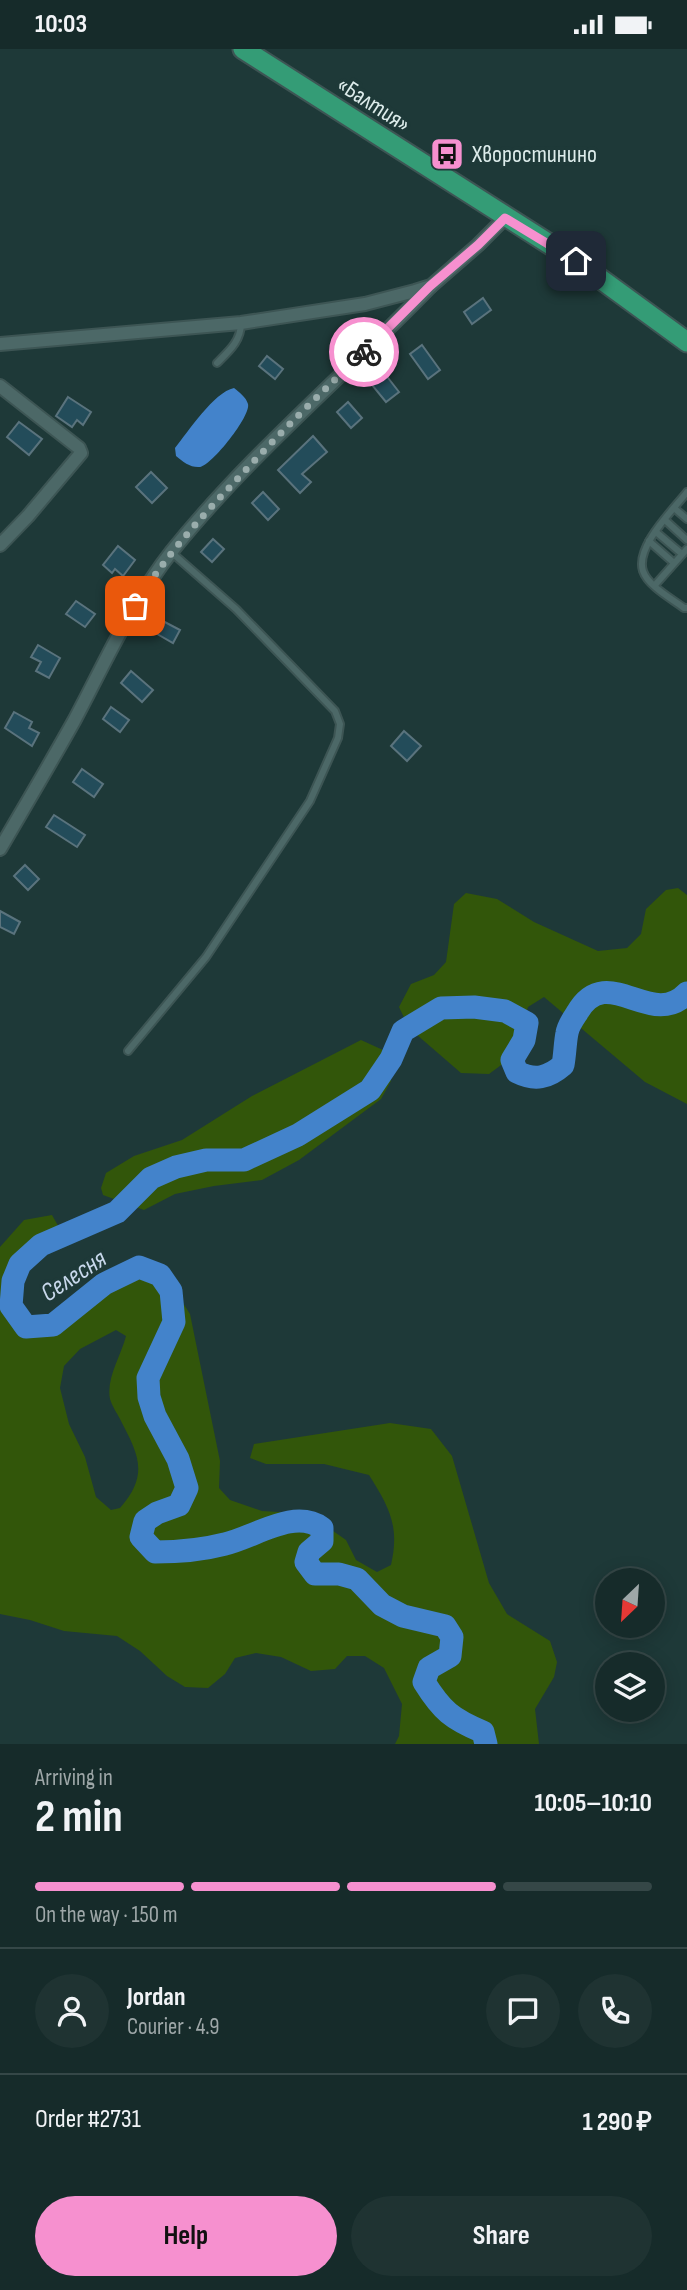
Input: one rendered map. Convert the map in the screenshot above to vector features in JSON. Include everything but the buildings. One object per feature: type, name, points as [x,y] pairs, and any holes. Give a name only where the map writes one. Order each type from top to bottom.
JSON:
[{"type":"highway","name":"«Балтия»","points":[[243,49],[576,261],[686,345]]},
{"type":"street","points":[[0,849],[73,722],[124,624],[172,552],[281,431],[430,286],[505,218]]},
{"type":"street","points":[[0,344],[241,324],[365,304],[430,286]]},
{"type":"street","points":[[0,386],[79,448],[81,453],[37,507],[0,545]]},
{"type":"lane","points":[[217,363],[238,339],[241,324]]},
{"type":"lane","points":[[687,492],[656,531],[642,554],[643,571],[655,585],[687,608]]},
{"type":"lane","points":[[674,508],[687,519]]},
{"type":"lane","points":[[665,520],[687,540]]},
{"type":"lane","points":[[655,585],[685,551],[656,531]]},
{"type":"lane","points":[[649,541],[674,563]]},
{"type":"lane","points":[[128,1051],[206,957],[310,801],[338,738],[340,724],[335,711],[236,609],[172,552]]},
{"type":"green space","points":[[678,888],[687,895],[687,1104],[645,1082],[544,997],[528,1007],[512,1057],[489,1074],[461,1073],[409,1028],[399,1007],[411,984],[434,975],[446,962],[454,904],[466,893],[497,899],[534,922],[598,951],[627,948],[641,934],[646,909],[666,890]]},
{"type":"green space","points":[[361,1040],[383,1050],[391,1081],[381,1099],[299,1160],[262,1180],[175,1194],[144,1210],[103,1195],[101,1188],[106,1173],[134,1156],[182,1140],[252,1096]]},
{"type":"green space","points":[[52,1215],[61,1231],[24,1261],[13,1280],[11,1304],[26,1327],[53,1325],[104,1284],[139,1267],[164,1279],[174,1290],[190,1314],[220,1461],[219,1488],[230,1500],[262,1511],[295,1513],[326,1526],[346,1540],[356,1560],[377,1572],[391,1565],[394,1539],[391,1517],[369,1475],[324,1464],[266,1464],[250,1458],[254,1444],[390,1423],[431,1429],[452,1456],[489,1583],[507,1614],[550,1641],[557,1662],[554,1677],[535,1709],[539,1744],[395,1744],[399,1736],[402,1704],[384,1668],[365,1656],[347,1656],[335,1669],[311,1671],[281,1657],[256,1653],[235,1658],[225,1674],[208,1688],[185,1687],[117,1636],[64,1631],[0,1614],[0,1247],[24,1220]],"holes":[[[116,1330],[126,1336],[109,1391],[113,1407],[136,1454],[138,1474],[129,1496],[120,1508],[111,1510],[96,1497],[85,1457],[69,1424],[60,1388],[64,1366],[80,1349]]]},
{"type":"water","points":[[234,388],[248,404],[243,419],[213,458],[200,467],[190,466],[176,456],[175,448],[210,405],[226,391]]},
{"type":"waterway","name":"Селесня","points":[[486,1744],[483,1732],[449,1713],[424,1682],[429,1668],[450,1656],[452,1637],[445,1626],[403,1616],[382,1605],[357,1579],[339,1574],[315,1574],[306,1562],[309,1552],[322,1541],[322,1528],[311,1523],[287,1522],[225,1544],[172,1552],[155,1552],[141,1537],[145,1521],[157,1513],[179,1505],[187,1488],[178,1459],[155,1416],[149,1397],[148,1378],[174,1322],[171,1291],[160,1275],[139,1267],[104,1284],[53,1325],[26,1327],[11,1306],[13,1281],[20,1264],[41,1245],[117,1212],[151,1178],[176,1167],[206,1160],[244,1160],[298,1135],[370,1090],[391,1059],[403,1031],[441,1008],[474,1007],[505,1011],[527,1023],[524,1040],[512,1060],[517,1072],[536,1077],[552,1073],[563,1065],[568,1028],[589,998],[602,993],[615,993],[659,1005],[673,1003],[687,993]]},
{"type":"way so far","points":[[135,606],[172,552],[202,516],[281,431],[364,352]]},
{"type":"place","name":"Хворостинино","points":[[447,154]]},
{"type":"route","points":[[364,352],[430,286],[505,218],[576,261]]}]
